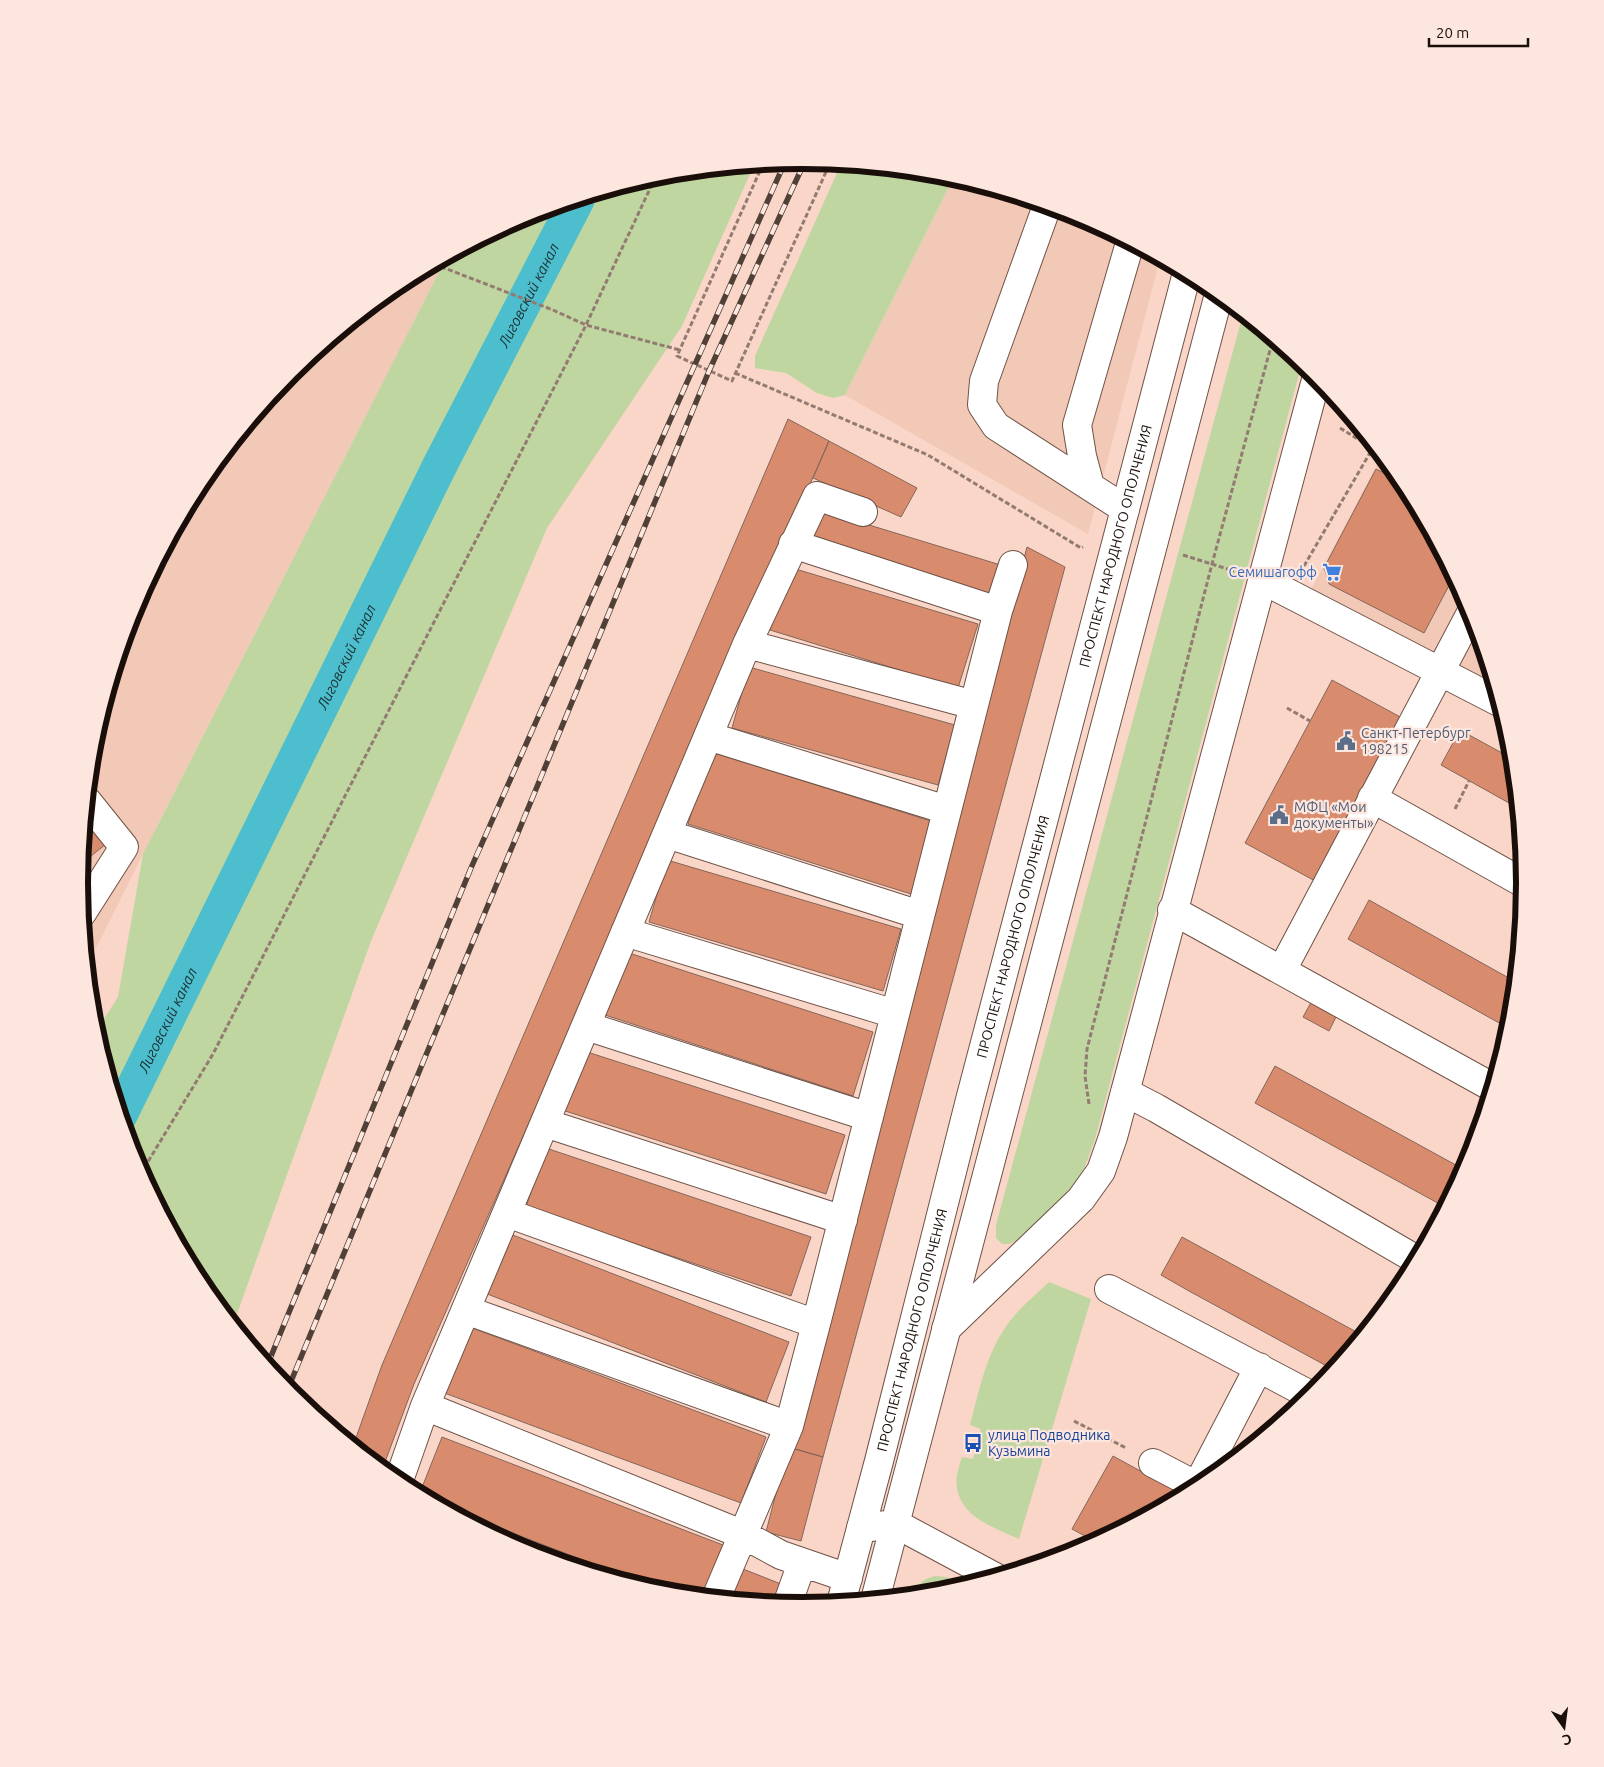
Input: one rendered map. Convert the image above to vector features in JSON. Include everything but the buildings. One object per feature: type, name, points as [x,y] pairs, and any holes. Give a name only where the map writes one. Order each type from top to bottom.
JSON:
[{"type":"main road","points":[[1045,212],[984,381],[982,405],[996,426],[1125,509]]},
{"type":"main road","points":[[1090,486],[1082,456],[1077,425],[1128,249]]},
{"type":"main road","name":"ПРОСПЕКТ НАРОДНОГО ОПОЛЧЕНИЯ","points":[[844,1596],[970,1100],[1185,281]]},
{"type":"main road","points":[[877,1594],[1217,302]]},
{"type":"main road","points":[[946,1330],[1081,1199],[1101,1171],[1113,1137],[1172,910],[1314,386]]},
{"type":"main road","points":[[401,1475],[425,1406],[747,644],[816,496],[864,512]]},
{"type":"main road","points":[[793,544],[998,611]]},
{"type":"main road","points":[[718,1593],[788,1426],[843,1220],[998,611],[1013,565]]},
{"type":"main road","points":[[1263,580],[1492,698]]},
{"type":"main road","points":[[1282,970],[1466,621]]},
{"type":"main road","points":[[747,644],[974,705]]},
{"type":"main road","points":[[708,736],[947,810]]},
{"type":"main road","points":[[1372,798],[1516,879]]},
{"type":"main road","points":[[88,903],[124,847],[92,807]]},
{"type":"main road","points":[[667,834],[920,915]]},
{"type":"main road","points":[[1172,910],[1487,1084]]},
{"type":"main road","points":[[625,932],[895,1014]]},
{"type":"main road","points":[[586,1026],[869,1117]]},
{"type":"main road","points":[[1125,1092],[1156,1108],[1411,1257]]},
{"type":"main road","points":[[545,1123],[843,1220]]},
{"type":"main road","points":[[507,1213],[816,1324]]},
{"type":"main road","points":[[1109,1289],[1304,1392]]},
{"type":"main road","points":[[466,1310],[788,1426]]},
{"type":"main road","points":[[1203,1475],[1259,1368]]},
{"type":"main road","points":[[425,1406],[744,1535],[781,1556],[802,1563],[844,1596]]},
{"type":"main road","points":[[1153,1463],[1190,1483]]},
{"type":"main road","points":[[861,1528],[896,1524],[989,1574]]},
{"type":"main road","points":[[790,1597],[802,1563]]},
{"type":"path","points":[[759,171],[678,356],[732,381],[827,170]]},
{"type":"path","points":[[146,1166],[213,1054],[586,324],[652,185]]},
{"type":"path","points":[[442,267],[586,324],[680,350]]},
{"type":"path","points":[[1113,1137],[1089,1108],[1085,1076],[1087,1048],[1212,564],[1271,345]]},
{"type":"path","points":[[735,373],[928,455],[1081,548]]},
{"type":"path","points":[[1340,428],[1362,441]]},
{"type":"path","points":[[1288,592],[1371,451]]},
{"type":"path","points":[[1178,553],[1263,580]]},
{"type":"path","points":[[1287,708],[1310,721]]},
{"type":"path","points":[[1074,1421],[1153,1463]]},
{"type":"shaded area","points":[[950,185],[987,193],[1075,223],[1158,265],[1088,534],[845,395]]},
{"type":"shaded area","points":[[441,267],[92,956],[89,930],[89,837],[101,744],[125,654],[161,567],[183,526],[208,487],[265,412],[331,346],[405,289]]},
{"type":"shaded area","points":[[1378,462],[1421,526],[1443,567],[1479,654],[1493,701],[1304,603]]},
{"type":"green space","points":[[751,171],[682,326],[547,528],[371,941],[235,1318],[183,1241],[161,1200],[125,1113],[101,1023],[118,997],[143,854],[441,267],[486,243],[529,223],[617,193],[709,175]]},
{"type":"green space","points":[[838,171],[895,175],[950,185],[845,395],[833,398],[817,393],[786,373],[755,368],[755,356]]},
{"type":"green space","points":[[1241,320],[1300,371],[1095,1139],[1084,1169],[1070,1191],[1018,1239],[1010,1244],[1002,1244],[996,1238],[996,1225]]},
{"type":"green space","points":[[1049,1282],[1091,1299],[1019,1539],[981,1521],[965,1507],[957,1488],[957,1476],[962,1457],[973,1459],[981,1429],[970,1425],[986,1367],[998,1340],[1015,1315]]},
{"type":"green space","points":[[935,1576],[947,1577],[955,1581],[916,1588],[927,1579]]},
{"type":"waterway","name":"Лиговский канал","points":[[124,1108],[441,463],[574,206]]},
{"type":"railway","points":[[291,1382],[709,371],[801,169]]},
{"type":"railway","points":[[270,1360],[471,868],[781,170]]},
{"type":"place","name":"Семишагофф","points":[[1332,572]]},
{"type":"place","name":"Санкт-Петербург 198215","points":[[1346,741]]},
{"type":"place","name":"МФЦ «Мои документы»","points":[[1279,815]]},
{"type":"place","name":"улица Подводника Кузьмина","points":[[973,1443]]}]
